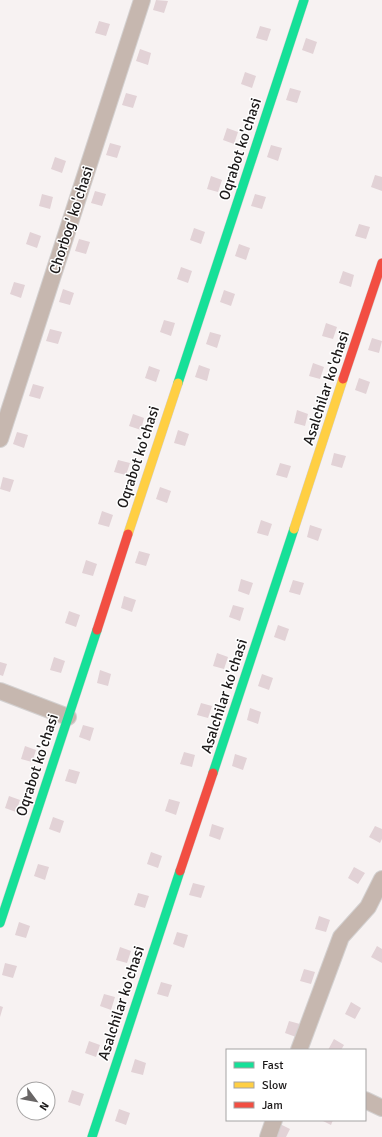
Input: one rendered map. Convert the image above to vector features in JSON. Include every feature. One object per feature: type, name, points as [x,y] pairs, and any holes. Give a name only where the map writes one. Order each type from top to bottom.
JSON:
[{"type":"street","name":"Chorbog' ko'chasi","points":[[0,440],[142,0]]},
{"type":"street","name":"Oqrabot ko'chasi","points":[[0,923],[304,0]]},
{"type":"street","name":"Asalchilar ko'chasi","points":[[92,1137],[382,263]]},
{"type":"street","points":[[0,691],[68,717]]},
{"type":"street","points":[[299,1049],[341,937],[368,907],[382,879]]},
{"type":"street","points":[[366,1100],[382,1108]]},
{"type":"street","points":[[268,1137],[274,1121]]},
{"type":"building","points":[[156,0],[168,1],[164,13],[153,10]]},
{"type":"building","points":[[99,21],[110,24],[106,36],[95,33]]},
{"type":"building","points":[[260,26],[271,29],[267,41],[256,38]]},
{"type":"building","points":[[306,38],[317,42],[313,54],[302,50]]},
{"type":"building","points":[[140,49],[151,53],[148,65],[136,61]]},
{"type":"building","points":[[245,72],[256,76],[252,88],[241,84]]},
{"type":"building","points":[[290,88],[301,91],[297,103],[286,100]]},
{"type":"building","points":[[126,93],[137,96],[133,108],[122,105]]},
{"type":"building","points":[[227,128],[238,132],[234,144],[223,140]]},
{"type":"building","points":[[110,143],[121,146],[117,158],[106,155]]},
{"type":"building","points":[[271,145],[282,148],[278,161],[267,157]]},
{"type":"building","points":[[55,157],[66,161],[62,173],[51,169]]},
{"type":"building","points":[[375,175],[382,177],[382,191],[371,187]]},
{"type":"building","points":[[211,176],[222,180],[218,192],[207,189]]},
{"type":"building","points":[[95,191],[106,194],[102,206],[91,203]]},
{"type":"building","points":[[42,194],[53,197],[50,209],[39,206]]},
{"type":"building","points":[[255,194],[266,197],[262,209],[251,206]]},
{"type":"building","points":[[359,224],[370,227],[366,239],[355,236]]},
{"type":"building","points":[[194,228],[205,232],[201,244],[190,240]]},
{"type":"building","points":[[30,232],[41,236],[37,248],[26,244]]},
{"type":"building","points":[[79,239],[90,242],[86,254],[75,251]]},
{"type":"building","points":[[239,244],[250,248],[246,260],[235,256]]},
{"type":"building","points":[[181,267],[192,271],[188,283],[177,279]]},
{"type":"building","points":[[343,271],[354,275],[351,287],[339,283]]},
{"type":"building","points":[[14,282],[25,285],[21,298],[10,294]]},
{"type":"building","points":[[63,289],[74,293],[70,305],[59,302]]},
{"type":"building","points":[[224,290],[235,294],[231,306],[220,302]]},
{"type":"building","points":[[164,320],[175,323],[171,336],[160,332]]},
{"type":"building","points":[[326,323],[337,327],[333,339],[322,336]]},
{"type":"building","points":[[50,329],[62,332],[58,344],[46,341]]},
{"type":"building","points":[[210,332],[221,335],[217,348],[206,344]]},
{"type":"building","points":[[372,338],[382,341],[379,353],[368,350]]},
{"type":"building","points":[[313,363],[324,367],[320,379],[309,376]]},
{"type":"building","points":[[199,365],[210,369],[207,381],[195,377]]},
{"type":"building","points":[[149,366],[160,370],[156,382],[145,378]]},
{"type":"building","points":[[359,378],[370,382],[366,394],[355,390]]},
{"type":"building","points":[[33,384],[44,387],[40,399],[29,396]]},
{"type":"building","points":[[297,410],[308,414],[305,426],[294,423]]},
{"type":"building","points":[[133,414],[144,418],[141,430],[129,426]]},
{"type":"building","points":[[178,430],[189,434],[185,446],[174,443]]},
{"type":"building","points":[[17,432],[28,435],[24,448],[13,444]]},
{"type":"building","points":[[334,453],[346,456],[342,468],[331,465]]},
{"type":"building","points":[[118,460],[130,463],[126,475],[114,472]]},
{"type":"building","points":[[280,463],[291,466],[287,478],[276,475]]},
{"type":"building","points":[[3,477],[14,480],[10,492],[0,489]]},
{"type":"building","points":[[160,487],[171,491],[167,503],[156,499]]},
{"type":"building","points":[[102,511],[113,515],[109,527],[98,524]]},
{"type":"building","points":[[261,520],[272,524],[268,536],[257,533]]},
{"type":"building","points":[[310,525],[322,529],[318,541],[307,537]]},
{"type":"building","points":[[139,551],[150,554],[146,566],[135,563]]},
{"type":"building","points":[[86,560],[97,564],[93,576],[82,573]]},
{"type":"building","points":[[241,579],[253,583],[249,595],[238,591]]},
{"type":"building","points":[[293,580],[304,583],[300,595],[289,592]]},
{"type":"building","points":[[124,596],[136,600],[132,612],[121,608]]},
{"type":"building","points":[[233,605],[244,608],[240,621],[229,617]]},
{"type":"building","points":[[69,611],[80,615],[76,627],[65,623]]},
{"type":"building","points":[[278,625],[289,629],[285,641],[274,637]]},
{"type":"building","points":[[217,653],[228,657],[224,669],[213,666]]},
{"type":"building","points":[[54,657],[65,661],[61,673],[50,670]]},
{"type":"building","points":[[0,662],[7,664],[3,676],[0,675]]},
{"type":"building","points":[[100,670],[111,674],[108,686],[97,683]]},
{"type":"building","points":[[262,674],[273,678],[269,690],[258,686]]},
{"type":"building","points":[[201,703],[212,706],[208,718],[197,715]]},
{"type":"building","points":[[250,708],[261,712],[258,724],[247,720]]},
{"type":"building","points":[[83,725],[94,728],[90,741],[79,737]]},
{"type":"building","points":[[25,746],[36,750],[32,762],[21,759]]},
{"type":"building","points":[[184,752],[195,755],[192,767],[180,764]]},
{"type":"building","points":[[235,754],[247,758],[243,770],[232,766]]},
{"type":"building","points":[[69,769],[80,772],[76,784],[65,781]]},
{"type":"building","points":[[9,796],[20,800],[16,812],[5,808]]},
{"type":"building","points":[[169,799],[180,802],[176,815],[165,811]]},
{"type":"building","points":[[53,817],[64,821],[60,833],[49,829]]},
{"type":"building","points":[[212,824],[224,828],[220,840],[209,836]]},
{"type":"building","points":[[375,826],[382,829],[382,839],[380,843],[369,837]]},
{"type":"building","points":[[151,852],[162,856],[158,868],[147,864]]},
{"type":"building","points":[[38,864],[49,867],[45,880],[34,876]]},
{"type":"building","points":[[354,867],[365,873],[358,884],[348,878]]},
{"type":"building","points":[[193,883],[205,886],[201,898],[189,895]]},
{"type":"building","points":[[138,893],[149,896],[145,908],[134,905]]},
{"type":"building","points":[[319,916],[330,920],[326,932],[315,929]]},
{"type":"building","points":[[19,922],[30,926],[26,938],[15,935]]},
{"type":"building","points":[[177,932],[188,935],[184,948],[173,944]]},
{"type":"building","points":[[377,946],[382,949],[382,963],[371,957]]},
{"type":"building","points":[[120,947],[131,951],[127,963],[116,960]]},
{"type":"building","points":[[5,963],[17,966],[13,978],[2,975]]},
{"type":"building","points":[[304,969],[315,972],[311,984],[300,981]]},
{"type":"building","points":[[161,982],[172,985],[168,997],[157,994]]},
{"type":"building","points":[[104,994],[115,997],[111,1010],[100,1006]]},
{"type":"building","points":[[351,1002],[361,1008],[355,1019],[345,1014]]},
{"type":"building","points":[[0,1006],[3,1007],[0,1017]]},
{"type":"building","points":[[289,1021],[300,1024],[296,1037],[285,1033]]},
{"type":"building","points":[[334,1039],[344,1045],[342,1049],[329,1049]]},
{"type":"building","points":[[89,1041],[100,1045],[96,1057],[85,1053]]},
{"type":"building","points":[[135,1059],[146,1063],[143,1075],[131,1072]]},
{"type":"building","points":[[72,1090],[84,1094],[80,1106],[68,1102]]},
{"type":"building","points":[[119,1109],[130,1113],[126,1125],[115,1121]]},
{"type":"building","points":[[323,1121],[333,1121],[331,1125]]},
{"type":"building","points":[[280,1124],[290,1129],[286,1137],[277,1137],[274,1135]]},
{"type":"traffic: fast","points":[[178,383],[304,0]]},
{"type":"traffic: fast","points":[[213,773],[294,529]]},
{"type":"traffic: fast","points":[[0,923],[97,630]]},
{"type":"traffic: fast","points":[[92,1137],[180,871]]},
{"type":"traffic: slow","points":[[294,529],[343,379]]},
{"type":"traffic: slow","points":[[128,534],[178,383]]},
{"type":"traffic: jam","points":[[343,379],[382,263]]},
{"type":"traffic: jam","points":[[97,630],[128,534]]},
{"type":"traffic: jam","points":[[180,871],[213,773]]}]
